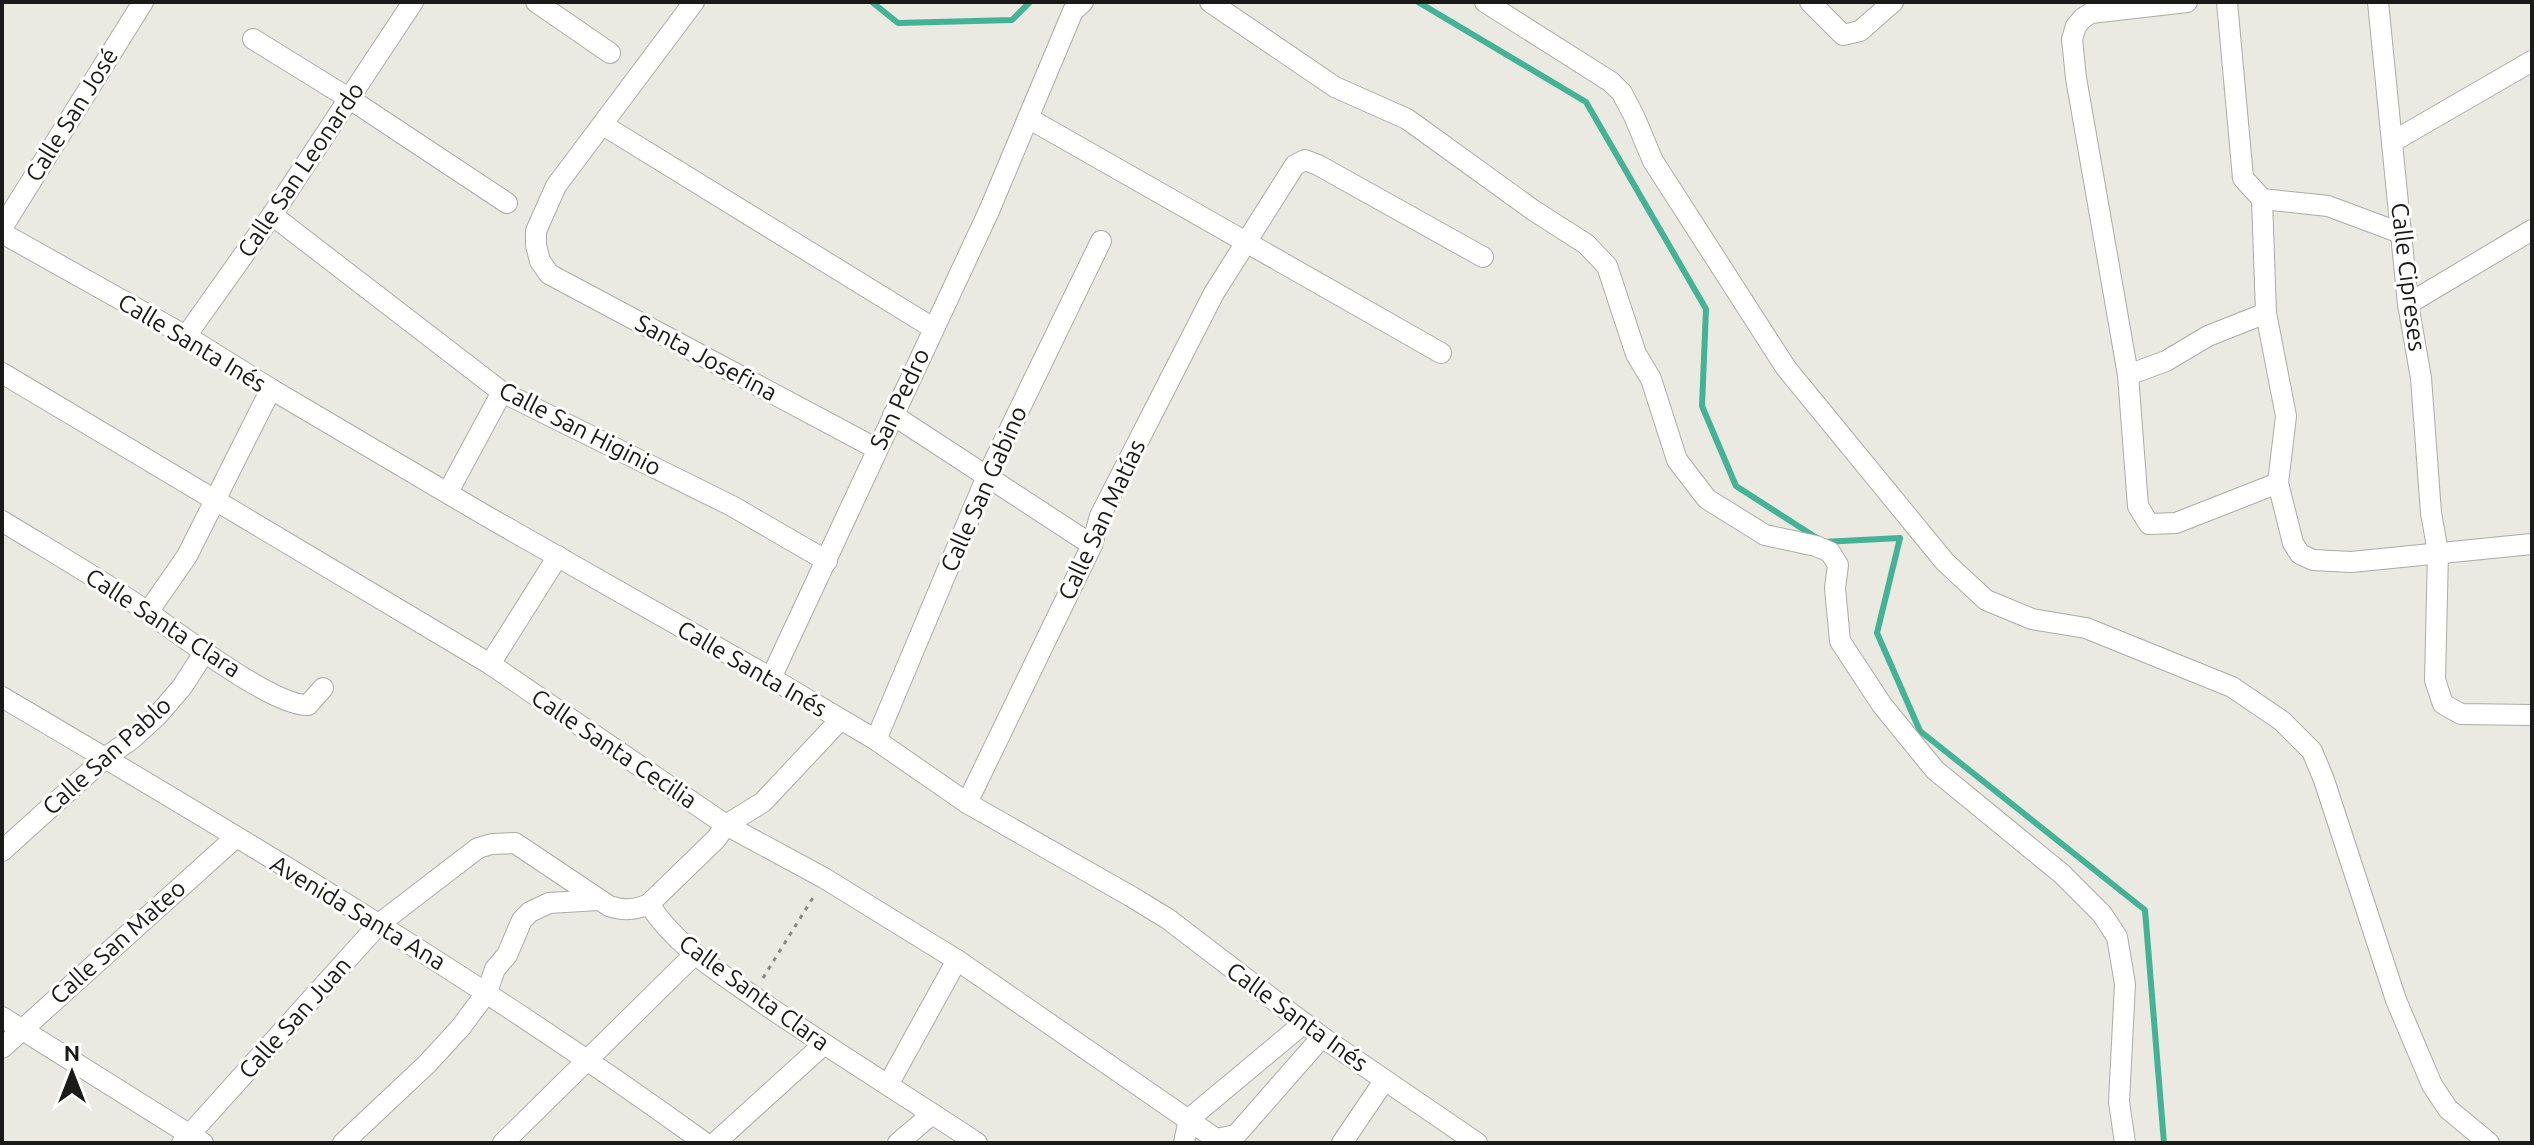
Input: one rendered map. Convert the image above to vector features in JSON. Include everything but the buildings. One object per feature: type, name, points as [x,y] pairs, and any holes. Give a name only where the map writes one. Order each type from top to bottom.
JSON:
[{"type":"street","name":"Calle San José","points":[[2,231],[143,2]]},
{"type":"street","name":"Calle San Leonardo","points":[[186,336],[272,215],[413,2]]},
{"type":"street","points":[[536,2],[610,53]]},
{"type":"street","points":[[694,2],[603,125],[933,328]]},
{"type":"street","name":"San Pedro","points":[[771,678],[989,211],[1073,11],[1083,2]]},
{"type":"street","points":[[1210,2],[1335,87],[1407,119],[1533,210],[1586,244],[1607,266],[1636,354],[1651,379],[1677,460],[1707,499],[1765,535],[1830,552],[1838,565],[1835,588],[1840,641],[1882,705],[1935,770],[2062,874],[2102,914],[2117,937],[2125,984],[2119,1102],[2125,1143]]},
{"type":"street","points":[[1485,2],[1611,82],[1622,93],[1653,161],[1786,368],[1955,572],[1986,600],[2032,619],[2086,628],[2232,687],[2282,721],[2312,751],[2396,1000],[2432,1085],[2448,1109],[2489,1143]]},
{"type":"street","points":[[1810,2],[1843,35],[1860,31],[1893,2]]},
{"type":"street","points":[[2187,2],[2091,13],[2076,26],[2072,39],[2076,78],[2128,375],[2138,506],[2149,524],[2176,523],[2278,483]]},
{"type":"street","points":[[2227,2],[2243,178],[2262,199],[2266,313],[2286,416],[2278,483],[2293,543],[2300,554],[2313,560],[2351,562],[2532,544]]},
{"type":"street","name":"Calle Cipreses","points":[[2378,2],[2408,304],[2421,378],[2428,481],[2438,552],[2435,680],[2443,704],[2461,714],[2532,715]]},
{"type":"street","points":[[253,39],[507,203]]},
{"type":"street","points":[[2392,142],[2532,61]]},
{"type":"street","points":[[1028,118],[1441,353]]},
{"type":"street","name":"Santa Josefina","points":[[603,125],[556,186],[536,231],[540,261],[549,274],[877,449]]},
{"type":"street","name":"Calle San Matías","points":[[967,803],[1092,545],[1100,516],[1214,293],[1295,165],[1305,160],[1318,165],[1483,257]]},
{"type":"street","points":[[2262,199],[2328,206],[2403,234]]},
{"type":"street","points":[[2264,255],[2270,232],[2281,215],[2306,204]]},
{"type":"street","name":"Calle San Higinio","points":[[272,215],[502,392],[732,506],[827,561]]},
{"type":"street","points":[[2408,304],[2532,230]]},
{"type":"street","name":"Calle Santa Inés","points":[[2,231],[771,678],[876,740],[967,803],[1168,919],[1322,1037],[1477,1143]]},
{"type":"street","name":"Calle San Gabino","points":[[876,740],[987,476],[1101,241]]},
{"type":"street","points":[[2128,375],[2166,361],[2208,336],[2266,313]]},
{"type":"street","name":"Calle Santa Cecilia","points":[[2,373],[490,664],[726,825],[824,878],[957,960],[1216,1139],[1236,1135],[1322,1037]]},
{"type":"street","points":[[148,612],[187,556],[271,389]]},
{"type":"street","points":[[448,492],[502,392]]},
{"type":"street","points":[[893,415],[1092,545]]},
{"type":"street","name":"Calle Santa Clara","points":[[2,521],[148,612],[204,653],[299,705],[308,705],[323,688]]},
{"type":"street","points":[[490,664],[558,556]]},
{"type":"street","name":"Calle San Pablo","points":[[2,851],[105,758],[157,716],[182,687],[204,653]]},
{"type":"street","name":"Avenida Santa Ana","points":[[2,697],[487,992],[705,1143]]},
{"type":"street","points":[[343,1143],[427,1064],[461,1027],[487,992],[495,969],[507,955],[516,929],[530,912],[549,903],[598,900],[621,910],[649,904],[716,839],[726,825],[763,802],[840,720]]},
{"type":"street","name":"Calle San Mateo","points":[[2,1048],[235,838]]},
{"type":"street","name":"Calle San Juan","points":[[192,1140],[379,924],[478,848],[515,843],[598,900]]},
{"type":"street","name":"Calle Santa Clara","points":[[649,904],[662,925],[695,954],[823,1045],[977,1143]]},
{"type":"street","points":[[503,1143],[695,954]]},
{"type":"street","points":[[888,1085],[957,960]]},
{"type":"street","points":[[2,1017],[192,1140]]},
{"type":"street","points":[[1184,1143],[1189,1119],[1304,1023]]},
{"type":"street","points":[[715,1143],[823,1045]]},
{"type":"street","points":[[1342,1143],[1384,1081]]},
{"type":"street","points":[[898,1143],[932,1114]]},
{"type":"path","points":[[752,995],[824,878]]},
{"type":"waterway","points":[[872,2],[898,23],[1012,20],[1030,2]]},
{"type":"waterway","points":[[1418,2],[1586,102],[1706,309],[1702,406],[1736,486],[1823,542],[1900,538],[1877,633],[1920,731],[2145,910],[2164,1143]]}]
